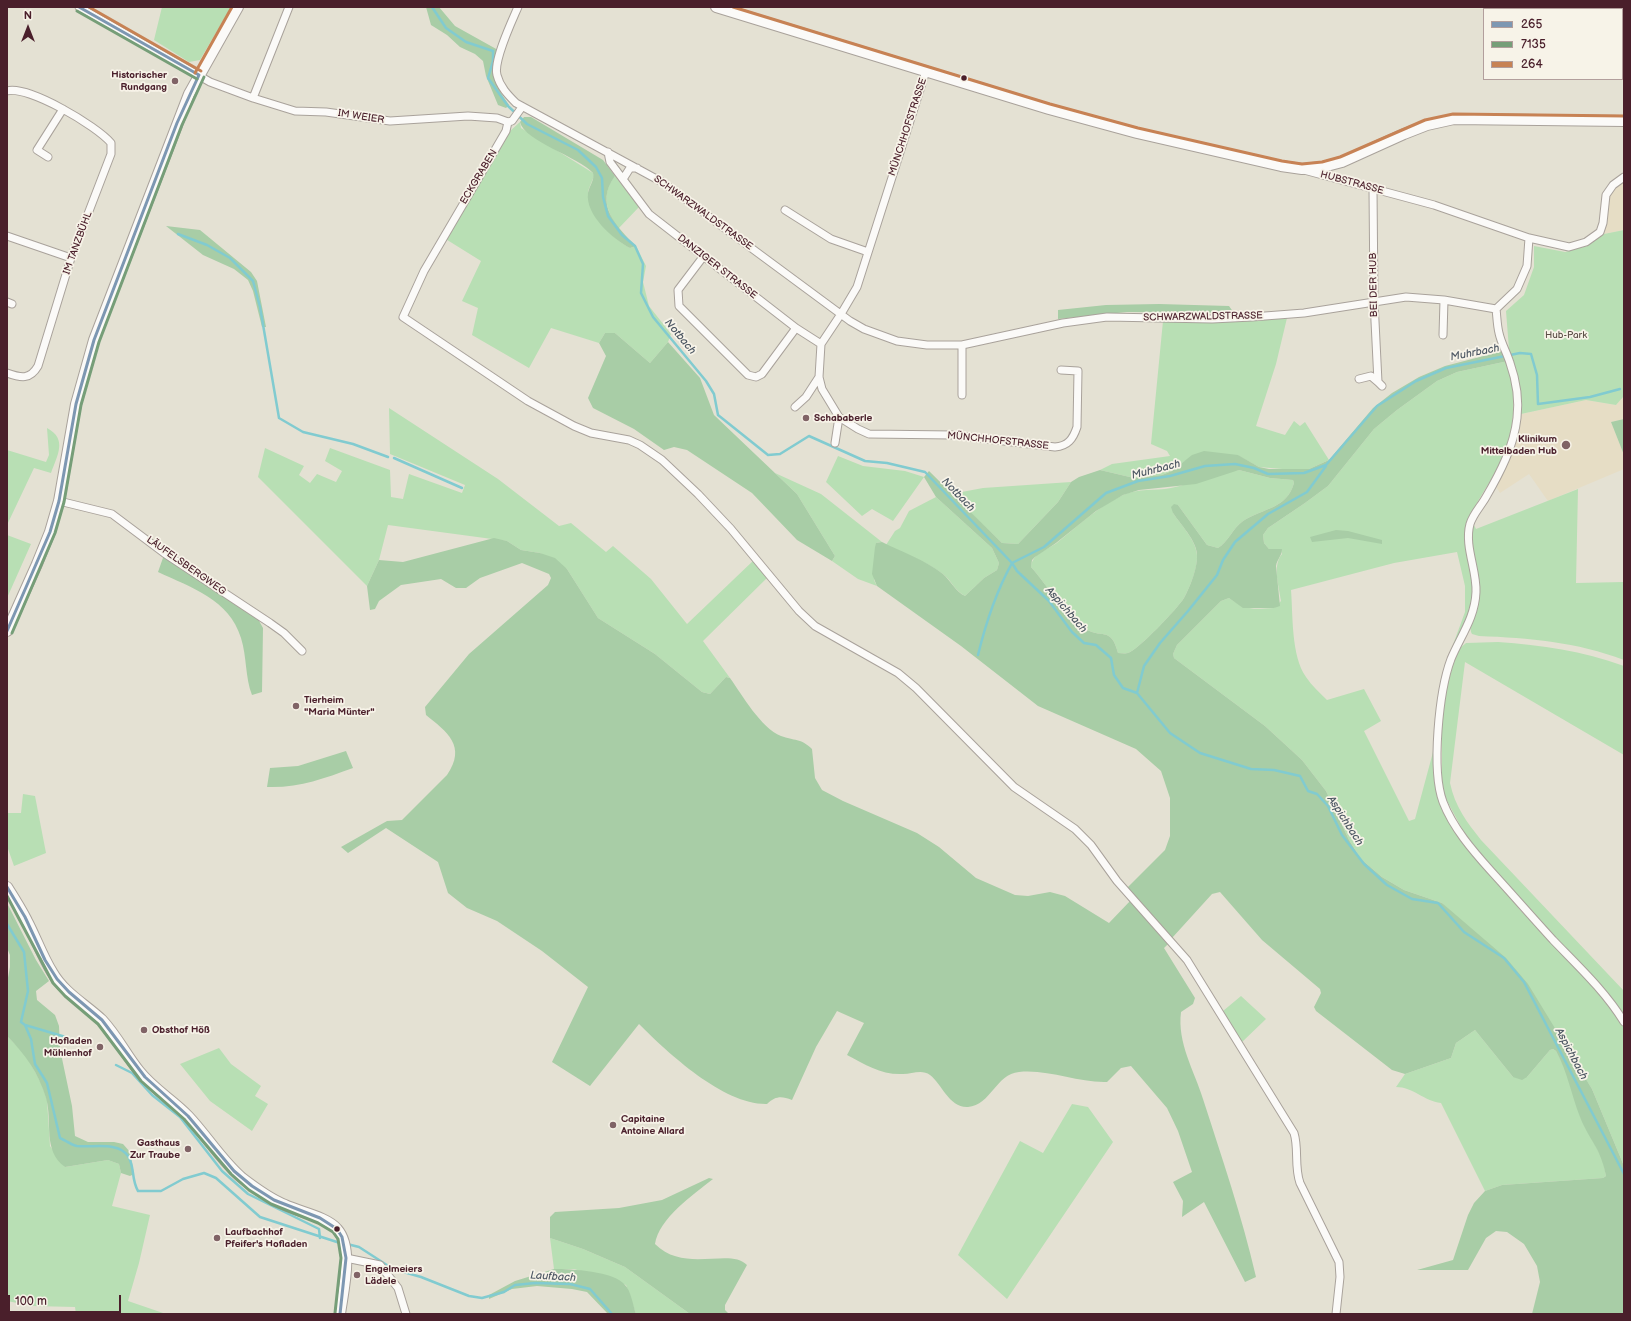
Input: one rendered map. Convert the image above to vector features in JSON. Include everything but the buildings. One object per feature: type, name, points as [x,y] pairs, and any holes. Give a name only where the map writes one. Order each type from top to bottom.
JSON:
[{"type":"main road","points":[[7,631],[40,558],[59,501],[76,404],[84,369],[177,123],[199,75],[238,7]]},
{"type":"main road","name":"HUBSTRASSE","points":[[716,7],[1050,109],[1137,133],[1281,166],[1302,169]]},
{"type":"main road","points":[[1302,169],[1323,167],[1342,162],[1427,125],[1454,119],[1624,121]]},
{"type":"main road","points":[[7,887],[27,920],[52,973],[72,996],[102,1021],[149,1083],[189,1117],[227,1163],[242,1178],[284,1205],[326,1220],[338,1229],[345,1246],[346,1258],[340,1314]]},
{"type":"street","name":"IM WEIER","points":[[79,7],[94,11],[199,75],[220,86],[252,98],[296,111],[326,112],[390,121],[468,116],[497,118],[510,121]]},
{"type":"street","points":[[252,98],[289,7]]},
{"type":"street","name":"SCHWARZWALDSTRASSE","points":[[518,7],[500,52],[496,74],[504,91],[520,109],[608,152],[662,182],[841,314],[864,329],[897,341],[927,345],[962,345],[1062,323],[1107,318],[1212,319],[1252,317],[1304,313],[1406,297],[1444,300],[1496,309]]},
{"type":"street","name":"MÜNCHHOFSTRASSE","points":[[926,71],[857,287],[821,344],[819,377],[822,389],[839,417],[869,434],[953,435],[1055,447],[1068,443],[1074,435],[1077,427],[1078,371],[1060,370]]},
{"type":"street","name":"IM TANZBÜHL","points":[[7,91],[18,90],[26,92],[63,110],[100,133],[111,143],[111,154],[72,258],[38,366],[34,373],[26,377],[20,378],[7,374]]},
{"type":"street","points":[[510,121],[520,109]]},
{"type":"street","points":[[32,157],[63,110]]},
{"type":"street","name":"ECKGRABEN","points":[[510,121],[506,131],[446,230],[424,271],[403,318],[528,401],[574,426],[591,433],[629,440],[640,445],[662,460],[698,494],[731,529],[799,611],[815,626],[898,673],[916,688],[1014,787],[1075,829],[1091,845],[1117,881],[1187,960],[1294,1133],[1297,1141],[1297,1175],[1339,1262],[1340,1276],[1336,1314]]},
{"type":"street","points":[[37,150],[48,157]]},
{"type":"street","name":"DANZIGER STRASSE","points":[[608,152],[610,162],[649,214],[796,328],[821,344]]},
{"type":"street","points":[[623,179],[630,168],[637,168]]},
{"type":"street","name":"HUBSTRASSE","points":[[1302,169],[1434,205],[1529,238],[1569,247],[1586,242],[1600,232],[1603,223],[1606,195],[1613,185],[1624,177]]},
{"type":"street","name":"BEI DER HUB","points":[[1358,379],[1371,376],[1380,384],[1374,301],[1374,189]]},
{"type":"street","points":[[785,210],[831,239],[868,252]]},
{"type":"street","points":[[7,236],[72,258]]},
{"type":"street","points":[[1529,238],[1527,266],[1517,289],[1496,309],[1499,333],[1515,380],[1517,420],[1511,443],[1500,472],[1474,514],[1470,525],[1469,539],[1476,593],[1472,612],[1463,637],[1453,656],[1445,678],[1440,702],[1438,760],[1440,788],[1443,803],[1457,828],[1477,855],[1530,916],[1591,979],[1624,1022]]},
{"type":"street","points":[[703,257],[678,290],[679,306],[748,375],[756,377],[762,374],[796,328]]},
{"type":"street","points":[[1443,335],[1444,300]]},
{"type":"street","points":[[962,345],[962,394]]},
{"type":"street","name":"MÜNCHHOFSTRASSE","points":[[795,407],[808,394],[819,377]]},
{"type":"street","points":[[835,443],[839,417]]},
{"type":"street","name":"LÄUFELSBERGWEG","points":[[59,501],[112,514],[164,553],[284,633],[302,651]]},
{"type":"street","points":[[346,1258],[380,1265],[398,1288],[406,1314]]},
{"type":"shaded area","points":[[1624,180],[1624,230],[1604,234],[1606,201],[1611,189]]},
{"type":"shaded area","name":"Klinikum Mittelbaden Hub","points":[[1624,396],[1624,419],[1611,422],[1624,455],[1624,469],[1548,501],[1529,474],[1500,493],[1495,485],[1516,435],[1521,414],[1586,400],[1616,405]]},
{"type":"green space","points":[[162,7],[231,7],[200,60],[189,62],[154,40]]},
{"type":"green space","points":[[426,7],[439,7],[455,26],[498,50],[494,73],[497,84],[509,105],[506,108],[498,105],[486,76],[483,61],[475,54],[460,47],[447,35],[431,25]]},
{"type":"green space","points":[[524,117],[531,117],[603,160],[615,176],[609,186],[607,196],[607,205],[610,214],[621,231],[636,246],[630,248],[623,244],[608,232],[595,218],[588,201],[588,193],[593,178],[593,173],[576,161],[531,136],[520,122]]},
{"type":"green space","points":[[520,122],[521,128],[593,173],[594,176],[588,191],[608,231],[621,243],[630,248],[636,246],[646,266],[643,282],[649,306],[671,334],[668,342],[650,363],[615,333],[605,333],[599,343],[551,328],[529,368],[472,335],[478,308],[462,301],[481,261],[444,238],[510,131]]},
{"type":"green space","points":[[615,176],[639,207],[618,229],[608,209],[606,196],[610,183]]},
{"type":"green space","points":[[166,226],[200,230],[251,272],[257,281],[266,327],[262,327],[253,291],[248,280],[234,269],[203,255]]},
{"type":"green space","name":"Hub-Park","points":[[1624,230],[1624,396],[1616,405],[1586,400],[1521,414],[1518,381],[1509,349],[1506,311],[1524,295],[1534,267],[1534,246],[1565,252],[1587,246],[1604,234]]},
{"type":"green space","points":[[1159,304],[1229,306],[1234,313],[1127,312],[1058,319],[1058,310],[1106,305]]},
{"type":"green space","points":[[1287,318],[1276,364],[1256,426],[1285,435],[1294,421],[1300,426],[1305,422],[1329,460],[1309,469],[1294,470],[1259,467],[1237,455],[1185,461],[1172,471],[1162,475],[1134,478],[1100,470],[1112,464],[1170,456],[1167,451],[1151,444],[1163,321],[1208,323]]},
{"type":"green space","points":[[605,333],[615,333],[650,363],[668,342],[700,378],[714,415],[797,494],[835,556],[832,561],[797,540],[752,493],[687,450],[674,447],[664,450],[634,429],[593,408],[588,398],[606,356],[599,343]]},
{"type":"green space","points":[[1503,351],[1508,361],[1457,372],[1437,381],[1374,429],[1328,486],[1268,528],[1263,535],[1264,543],[1269,549],[1282,549],[1276,566],[1280,606],[1274,608],[1243,608],[1229,598],[1221,601],[1177,645],[1173,654],[1174,658],[1265,726],[1302,760],[1326,791],[1349,840],[1361,859],[1382,877],[1404,890],[1442,903],[1506,958],[1528,984],[1592,1089],[1624,1166],[1624,1314],[1532,1314],[1540,1282],[1537,1266],[1524,1244],[1507,1232],[1496,1231],[1486,1238],[1468,1270],[1417,1270],[1453,1260],[1468,1215],[1474,1203],[1485,1191],[1502,1185],[1603,1178],[1606,1176],[1598,1151],[1583,1125],[1564,1067],[1556,1051],[1553,1049],[1550,1050],[1527,1077],[1522,1080],[1513,1077],[1475,1030],[1456,1043],[1451,1058],[1405,1074],[1392,1070],[1316,1011],[1314,1007],[1321,993],[1320,989],[1262,940],[1220,892],[1212,894],[1172,938],[1126,889],[1165,850],[1170,836],[1170,798],[1161,771],[1136,749],[1038,706],[961,646],[877,586],[872,574],[876,543],[882,542],[921,560],[936,569],[965,596],[984,578],[997,570],[999,563],[992,548],[936,497],[924,477],[929,471],[1002,543],[1018,544],[1058,502],[1071,482],[1079,477],[1100,470],[1134,478],[1162,475],[1172,471],[1192,455],[1204,451],[1238,455],[1259,467],[1269,469],[1309,469],[1329,460],[1373,408],[1392,393],[1419,377],[1445,366]],"holes":[[[1239,470],[1270,478],[1293,480],[1294,483],[1291,492],[1280,503],[1243,521],[1218,548],[1207,545],[1178,505],[1174,504],[1171,507],[1173,513],[1194,543],[1197,554],[1195,571],[1189,588],[1180,603],[1149,637],[1128,653],[1118,653],[1115,644],[1109,636],[1090,631],[1077,623],[1031,567],[1032,560],[1035,557],[1056,543],[1096,511],[1123,495],[1139,490],[1196,484]]]},
{"type":"green space","points":[[1508,361],[1513,392],[1510,436],[1500,464],[1475,506],[1468,524],[1468,543],[1473,592],[1469,614],[1446,664],[1465,612],[1465,586],[1457,552],[1394,563],[1291,590],[1295,647],[1301,668],[1306,677],[1327,700],[1364,689],[1381,721],[1364,731],[1409,821],[1415,819],[1436,741],[1443,809],[1520,910],[1582,973],[1614,1012],[1624,1027],[1624,1166],[1592,1089],[1561,1040],[1442,903],[1404,890],[1382,877],[1361,859],[1349,840],[1326,791],[1302,760],[1265,726],[1174,658],[1173,654],[1177,645],[1221,601],[1229,598],[1241,605],[1255,609],[1274,608],[1281,601],[1277,564],[1282,554],[1281,549],[1269,549],[1264,543],[1263,535],[1268,528],[1328,486],[1374,429],[1437,381],[1457,372]]},
{"type":"green space","points":[[389,408],[498,479],[559,526],[571,523],[606,552],[613,546],[651,579],[687,624],[755,559],[769,576],[703,641],[730,678],[726,677],[710,694],[702,692],[655,654],[598,618],[567,569],[540,553],[521,550],[507,541],[388,525],[379,560],[367,586],[258,477],[265,448],[304,466],[299,475],[310,483],[317,474],[336,482],[342,471],[325,461],[330,448],[390,470],[391,497],[403,499],[409,474],[462,493],[465,485],[390,454]]},
{"type":"green space","points":[[1624,419],[1624,455],[1611,422]]},
{"type":"green space","points":[[47,428],[57,437],[59,443],[58,454],[51,473],[34,468],[7,525],[7,450],[46,462],[49,455]]},
{"type":"green space","points":[[838,456],[863,466],[905,471],[924,477],[893,521],[872,509],[862,516],[826,482]]},
{"type":"green space","points":[[1239,470],[1270,478],[1293,480],[1294,483],[1291,492],[1286,498],[1273,507],[1243,521],[1218,548],[1207,545],[1178,505],[1173,513],[1188,533],[1196,549],[1197,560],[1193,577],[1184,598],[1174,610],[1149,637],[1128,653],[1118,653],[1115,644],[1109,636],[1090,631],[1077,623],[1031,567],[1034,558],[1037,555],[1054,545],[1097,510],[1114,499],[1141,490],[1171,488],[1222,473]]},
{"type":"green space","points":[[775,473],[821,494],[882,542],[876,543],[874,580],[877,586],[858,579],[832,561],[835,556],[797,494]]},
{"type":"green space","points":[[1071,482],[1058,502],[1018,544],[1002,543],[951,494],[983,488]]},
{"type":"green space","points":[[1578,489],[1576,583],[1624,582],[1624,660],[1571,645],[1516,638],[1479,636],[1472,634],[1471,623],[1477,608],[1472,533],[1473,523],[1476,529]]},
{"type":"green space","points":[[936,497],[992,548],[999,563],[997,570],[984,578],[965,596],[958,591],[946,576],[936,569],[923,561],[886,545],[895,531],[900,528],[909,511]]},
{"type":"green space","points":[[1336,530],[1348,531],[1382,540],[1382,544],[1348,538],[1312,542],[1310,537]]},
{"type":"green space","points":[[7,535],[31,544],[7,598]]},
{"type":"green space","points":[[494,538],[507,541],[521,550],[540,553],[555,558],[567,569],[598,618],[655,654],[702,692],[710,694],[726,677],[730,678],[752,710],[766,726],[781,736],[801,741],[812,749],[815,778],[822,790],[843,801],[917,833],[939,847],[976,878],[1015,895],[1028,896],[1050,892],[1065,896],[1109,923],[1131,900],[1170,942],[1164,948],[1195,998],[1193,1004],[1181,1012],[1181,1035],[1231,1187],[1256,1277],[1245,1282],[1204,1202],[1182,1217],[1183,1201],[1173,1182],[1192,1172],[1178,1131],[1167,1108],[1131,1066],[1121,1068],[1107,1082],[1096,1082],[1041,1072],[1019,1072],[1011,1074],[1005,1078],[988,1096],[976,1105],[968,1107],[961,1106],[951,1100],[934,1079],[927,1073],[888,1073],[874,1069],[847,1055],[864,1023],[837,1011],[816,1047],[792,1100],[779,1098],[773,1099],[767,1104],[750,1102],[733,1096],[698,1076],[681,1063],[639,1024],[590,1086],[552,1062],[588,987],[542,951],[497,921],[467,908],[448,893],[438,862],[386,828],[348,853],[341,847],[387,821],[402,820],[447,775],[453,765],[455,748],[452,740],[441,727],[426,715],[425,707],[469,654],[548,585],[551,578],[549,574],[522,563],[480,578],[466,588],[456,588],[441,579],[401,585],[379,601],[375,609],[370,610],[367,586],[379,560],[403,562]]},
{"type":"green space","points":[[164,555],[258,619],[263,628],[262,692],[252,695],[248,681],[241,638],[228,613],[208,596],[158,572]]},
{"type":"green space","points":[[1498,642],[1562,650],[1593,656],[1624,666],[1624,755],[1465,662],[1450,783],[1458,807],[1481,840],[1624,991],[1624,1017],[1467,838],[1446,799],[1442,786],[1443,702],[1453,665],[1459,649],[1466,643]]},
{"type":"green space","points":[[346,751],[353,768],[301,784],[267,787],[270,768],[298,766]]},
{"type":"green space","points":[[23,794],[35,796],[46,853],[14,866],[7,846],[7,813],[21,813]]},
{"type":"green space","points":[[7,903],[36,960],[49,981],[36,991],[37,1000],[55,1015],[59,1026],[60,1049],[72,1106],[75,1136],[88,1142],[114,1142],[123,1144],[130,1152],[134,1174],[130,1176],[121,1173],[119,1164],[108,1160],[65,1167],[53,1152],[48,1107],[43,1089],[30,1064],[7,1036],[7,983],[10,967],[10,955],[7,948]]},
{"type":"green space","points":[[1241,996],[1266,1019],[1241,1043],[1223,1011]]},
{"type":"green space","points":[[1475,1030],[1513,1077],[1527,1077],[1550,1050],[1553,1049],[1556,1051],[1566,1070],[1581,1118],[1603,1160],[1606,1176],[1603,1178],[1502,1185],[1485,1191],[1441,1103],[1429,1100],[1408,1089],[1396,1087],[1405,1074],[1451,1058],[1456,1043]]},
{"type":"green space","points":[[7,1036],[26,1055],[42,1085],[47,1100],[50,1146],[65,1167],[108,1160],[119,1164],[121,1173],[112,1206],[150,1215],[139,1263],[128,1301],[166,1314],[76,1314],[75,1307],[33,1306],[7,1301]]},
{"type":"green space","points":[[219,1048],[231,1064],[261,1086],[255,1096],[268,1104],[252,1131],[210,1101],[180,1064]]},
{"type":"green space","points":[[1072,1104],[1088,1107],[1113,1142],[1007,1299],[958,1255],[1020,1141],[1043,1153]]},
{"type":"green space","points":[[709,1178],[713,1179],[670,1216],[658,1234],[655,1244],[667,1253],[680,1257],[693,1259],[730,1258],[739,1260],[747,1265],[725,1305],[725,1310],[729,1314],[690,1314],[625,1267],[583,1249],[550,1238],[550,1217],[555,1212],[619,1208],[662,1200]]},
{"type":"green space","points":[[550,1238],[583,1249],[625,1267],[690,1314],[636,1314],[626,1285],[574,1269],[554,1269]]},
{"type":"green space","points":[[554,1269],[592,1272],[619,1280],[629,1291],[636,1314],[608,1314],[587,1292],[572,1289],[537,1286],[512,1289],[489,1299],[489,1295],[515,1281]]},
{"type":"waterway","name":"Aspichbach","points":[[432,7],[446,28],[466,42],[493,51],[493,61],[488,78],[508,106],[527,124],[578,150],[596,167],[602,178],[603,197],[608,216],[622,235],[635,246],[643,264],[641,293],[653,317],[706,381],[714,394],[718,415],[768,455],[780,454],[809,436],[865,461],[887,463],[925,472],[1012,563],[1017,571],[1049,601],[1072,632],[1084,643],[1096,645],[1111,658],[1114,675],[1123,688],[1137,693],[1170,733],[1200,753],[1251,769],[1274,770],[1300,776],[1308,791],[1317,794],[1328,806],[1342,835],[1364,864],[1387,885],[1412,899],[1438,903],[1464,932],[1504,958],[1524,982],[1624,1174]]},
{"type":"waterway","points":[[178,234],[207,245],[230,258],[253,281],[260,307],[279,418],[303,432],[353,444],[388,457]]},
{"type":"waterway","name":"Muhrbach","points":[[1012,563],[1044,547],[1106,493],[1138,481],[1170,476],[1205,466],[1235,464],[1254,468],[1268,474],[1304,473],[1326,465],[1377,406],[1416,381],[1446,368],[1520,353],[1531,354],[1537,375],[1538,404],[1590,397],[1620,389]]},
{"type":"waterway","points":[[394,458],[462,488]]},
{"type":"waterway","name":"Muhrbach","points":[[1137,693],[1144,666],[1160,643],[1217,575],[1223,560],[1235,542],[1268,514],[1307,492],[1326,466]]},
{"type":"waterway","points":[[978,655],[992,608],[1012,563]]},
{"type":"waterway","name":"Laufbach","points":[[7,924],[24,952],[28,991],[21,1022],[25,1025],[31,1039],[35,1064],[47,1083],[60,1138],[77,1146],[104,1146],[118,1148],[124,1151],[130,1160],[134,1182],[138,1191],[161,1191],[183,1179],[204,1173],[216,1178],[260,1217],[340,1243]]},
{"type":"waterway","points":[[25,1025],[69,1038]]},
{"type":"waterway","points":[[116,1065],[132,1073],[152,1095],[180,1117],[222,1171],[248,1194],[319,1229],[320,1238]]},
{"type":"waterway","name":"Laufbach","points":[[347,1244],[359,1247],[393,1269],[421,1277],[469,1296],[482,1298],[504,1292],[515,1285],[535,1283],[570,1284],[590,1289],[612,1314]]},
{"type":"transit line","name":"265","points":[[79,7],[199,75]]},
{"type":"transit line","name":"264","points":[[89,7],[201,71]]},
{"type":"transit line","name":"264","points":[[195,73],[232,7]]},
{"type":"transit line","name":"264","points":[[733,7],[1050,104],[1138,128],[1282,161],[1302,164],[1322,162],[1340,157],[1425,120],[1453,114],[1624,116]]},
{"type":"transit line","name":"7135","points":[[77,11],[197,79]]},
{"type":"transit line","name":"265","points":[[7,631],[50,532],[59,501],[76,404],[94,340],[177,123],[199,75]]},
{"type":"transit line","name":"7135","points":[[12,633],[55,533],[64,502],[81,405],[99,342],[182,125],[204,77]]},
{"type":"transit line","name":"265","points":[[7,887],[25,917],[45,960],[57,979],[69,992],[102,1020],[145,1077],[188,1116],[234,1171],[252,1186],[274,1200],[320,1218],[337,1229],[342,1237],[346,1258],[340,1314]]},
{"type":"transit line","name":"7135","points":[[7,896],[53,983],[65,996],[98,1024],[141,1081],[184,1119],[231,1174],[249,1190],[271,1204],[318,1223],[333,1232],[338,1239],[341,1258],[335,1313]]},
{"type":"place","name":"Historischer Rundgang","points":[[175,81]]},
{"type":"place","name":"Schababerle","points":[[806,418]]},
{"type":"place","name":"Klinikum Mittelbaden Hub","points":[[1566,445]]},
{"type":"place","name":"Tierheim \"Maria Münter\"","points":[[296,706]]},
{"type":"place","name":"Obsthof Höß","points":[[144,1030]]},
{"type":"place","name":"Hofladen Mühlenhof","points":[[100,1047]]},
{"type":"place","name":"Capitaine Antoine Allard","points":[[613,1125]]},
{"type":"place","name":"Gasthaus Zur Traube","points":[[188,1149]]},
{"type":"place","name":"Laufbachhof Pfeifer's Hofladen","points":[[217,1238]]},
{"type":"place","name":"Engelmeiers Lädele","points":[[357,1275]]},
{"type":"water label","name":"Notbach","points":[[680,337]]},
{"type":"water label","name":"Notbach","points":[[958,495]]}]
